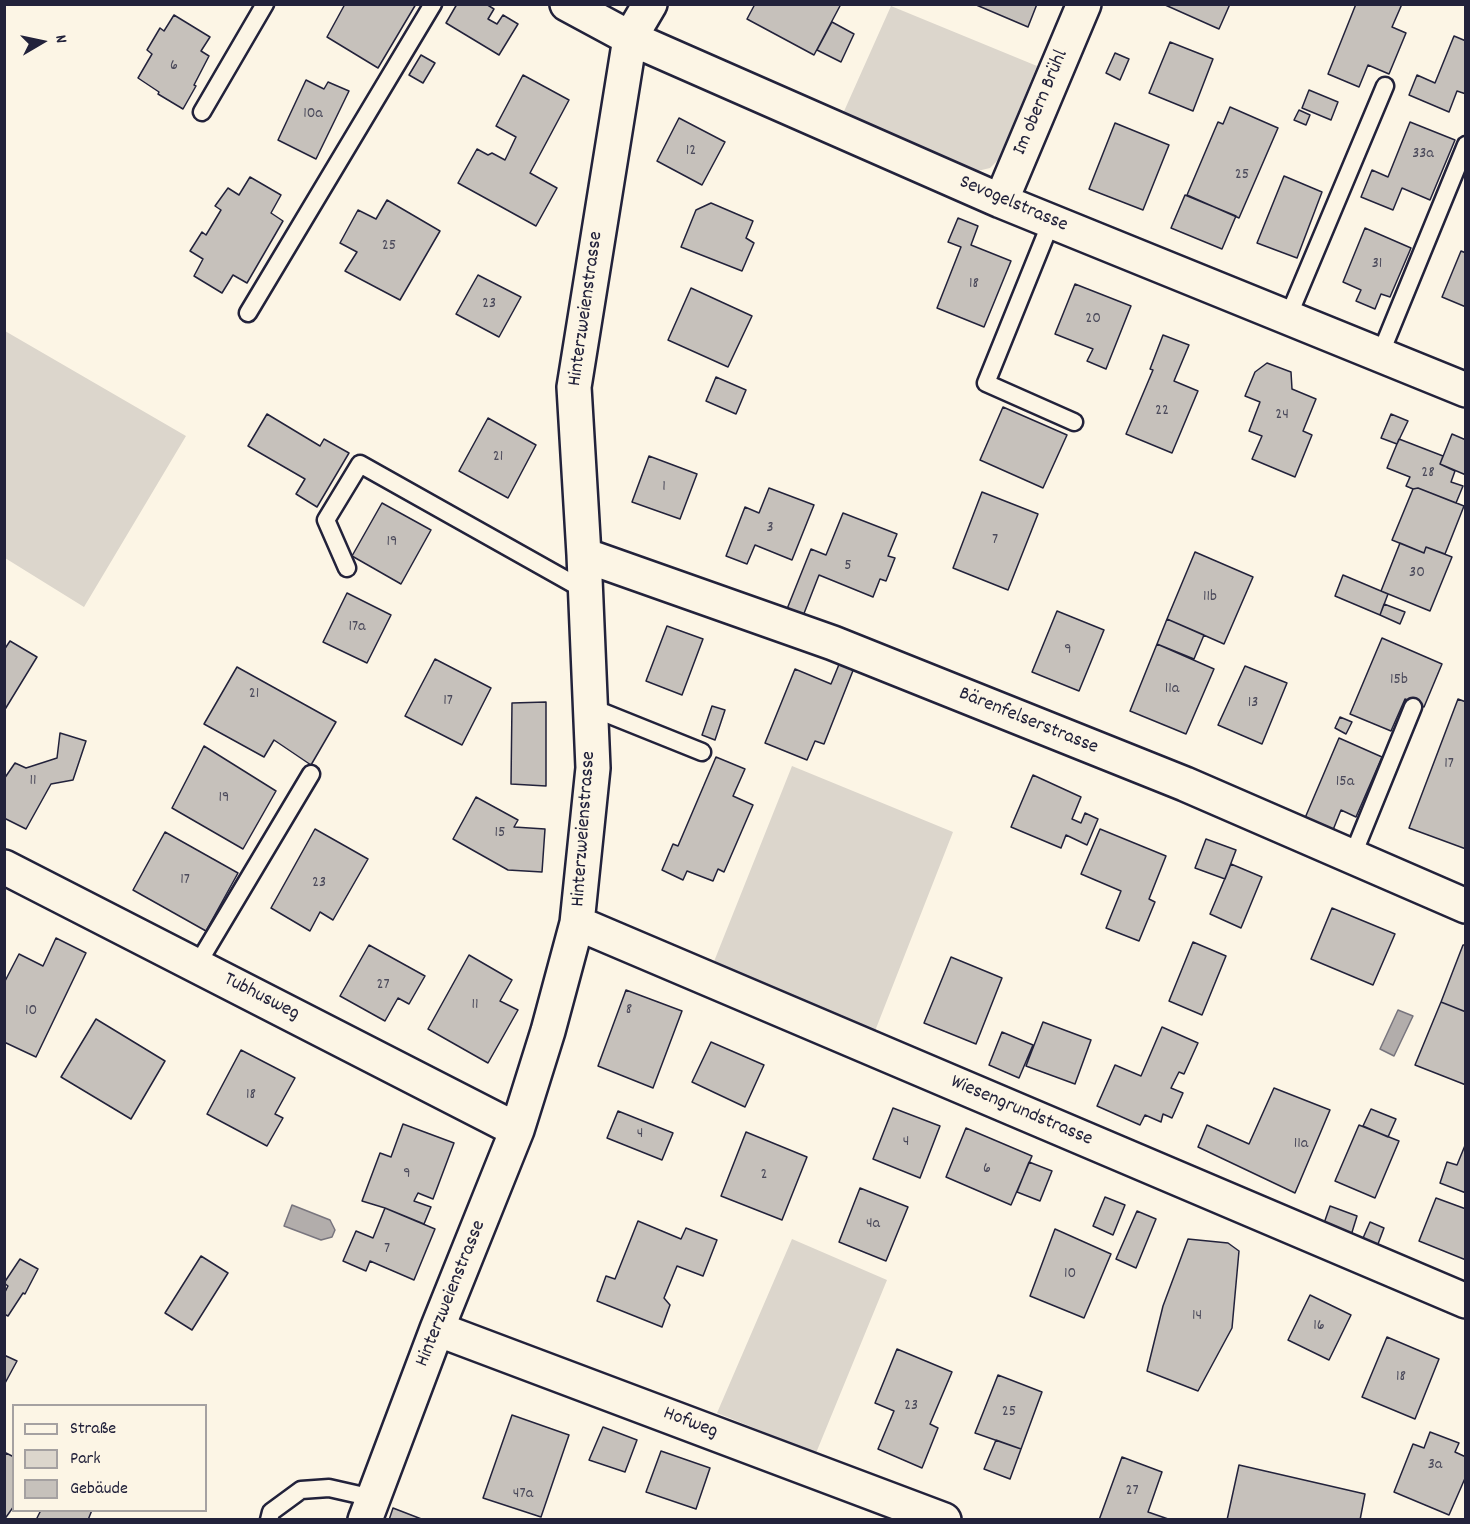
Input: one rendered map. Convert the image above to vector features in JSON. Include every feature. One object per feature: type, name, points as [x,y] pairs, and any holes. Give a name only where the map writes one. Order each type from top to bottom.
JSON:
[{"type":"street","name":"Sevogelstrasse","points":[[567,4],[630,38],[1001,201],[1466,390]]},
{"type":"street","name":"Hinterzweienstrasse","points":[[369,1509],[437,1329],[517,1130],[548,1031],[577,923],[592,768],[586,591],[574,387],[630,38],[650,4]]},
{"type":"street","name":"Im obern Brühl","points":[[1001,201],[1084,4]]},
{"type":"street","name":"Bärenfelserstrasse","points":[[584,555],[833,644],[1174,780],[1466,906]]},
{"type":"street","name":"Tubhusweg","points":[[4,867],[517,1130]]},
{"type":"street","name":"Wiesengrundstrasse","points":[[577,923],[1466,1301]]},
{"type":"street","name":"Hofweg","points":[[437,1329],[944,1520]]},
{"type":"lane","points":[[202,112],[265,4]]},
{"type":"lane","points":[[248,313],[433,4]]},
{"type":"lane","points":[[1288,317],[1385,86]]},
{"type":"lane","points":[[1380,355],[1466,145]]},
{"type":"lane","points":[[1051,222],[986,382],[1074,422]]},
{"type":"lane","points":[[347,568],[326,520],[360,464],[586,591]]},
{"type":"lane","points":[[590,707],[702,752]]},
{"type":"lane","points":[[1352,857],[1413,707]]},
{"type":"lane","points":[[197,966],[311,774]]},
{"type":"lane","points":[[269,1520],[272,1512],[301,1490],[329,1488],[369,1509]]},
{"type":"green space","points":[[891,6],[1037,66],[998,160],[990,168],[969,173],[841,118]]},
{"type":"green space","points":[[5,331],[186,436],[84,607],[5,558]]},
{"type":"green space","points":[[792,766],[953,832],[875,1031],[713,964]]},
{"type":"green space","points":[[792,1239],[887,1280],[816,1453],[717,1413]]},
{"type":"shaded area","points":[[1398,1010],[1413,1016],[1394,1056],[1380,1049]]},
{"type":"shaded area","points":[[292,1205],[330,1220],[335,1230],[332,1237],[321,1240],[284,1226]]},
{"type":"building","points":[[345,4],[416,4],[378,68],[327,37]]},
{"type":"building","points":[[457,4],[486,4],[494,9],[488,19],[497,24],[503,15],[518,24],[499,55],[446,23]]},
{"type":"building","points":[[755,4],[841,4],[814,55],[747,19]]},
{"type":"building","points":[[974,4],[1037,4],[1028,27]]},
{"type":"building","points":[[1163,4],[1230,4],[1219,29]]},
{"type":"building","points":[[1356,4],[1402,4],[1392,27],[1406,33],[1389,74],[1368,65],[1359,87],[1328,74]]},
{"type":"building","points":[[174,15],[210,37],[201,51],[209,56],[183,109],[158,94],[159,92],[138,78],[152,54],[147,50],[160,28],[164,31]]},
{"type":"building","points":[[832,22],[854,34],[841,62],[817,50]]},
{"type":"building","points":[[1454,36],[1466,41],[1466,94],[1457,91],[1449,112],[1409,95],[1417,75],[1435,83]]},
{"type":"building","points":[[1170,42],[1213,59],[1193,111],[1149,93]]},
{"type":"building","points":[[1115,53],[1129,59],[1120,80],[1106,73]]},
{"type":"building","points":[[421,55],[435,63],[423,83],[409,75]]},
{"type":"building","points":[[523,75],[569,100],[530,173],[557,188],[536,226],[458,183],[477,149],[505,160],[516,137],[496,126]]},
{"type":"building","points":[[306,80],[324,89],[328,82],[349,91],[316,159],[278,140]]},
{"type":"building","points":[[1309,90],[1338,102],[1331,120],[1302,108]]},
{"type":"building","points":[[1230,107],[1278,128],[1239,218],[1187,195],[1218,122],[1223,124]]},
{"type":"building","points":[[1299,110],[1310,115],[1306,125],[1294,120]]},
{"type":"building","points":[[679,118],[725,142],[702,185],[657,161]]},
{"type":"building","points":[[1410,122],[1455,140],[1430,200],[1402,188],[1393,210],[1361,197],[1372,170],[1388,177]]},
{"type":"building","points":[[1115,123],[1169,145],[1143,210],[1089,189]]},
{"type":"building","points":[[1284,176],[1322,192],[1297,258],[1257,243]]},
{"type":"building","points":[[250,177],[281,195],[271,213],[283,221],[247,283],[233,275],[222,293],[194,276],[203,259],[190,251],[202,232],[206,235],[221,210],[215,206],[228,188],[239,195]]},
{"type":"building","points":[[1185,195],[1236,216],[1222,249],[1171,228]]},
{"type":"building","points":[[387,200],[440,231],[400,300],[345,271],[357,252],[340,243],[358,210],[376,219]]},
{"type":"building","points":[[711,203],[753,221],[746,238],[754,243],[742,271],[681,247],[696,210]]},
{"type":"building","points":[[958,218],[978,226],[971,245],[1011,261],[984,327],[937,308],[961,247],[948,242]]},
{"type":"building","points":[[1365,228],[1411,248],[1390,297],[1381,294],[1375,309],[1356,301],[1361,290],[1343,282]]},
{"type":"building","points":[[1461,251],[1466,253],[1466,307],[1442,297]]},
{"type":"building","points":[[478,275],[521,297],[499,337],[456,314]]},
{"type":"building","points":[[1075,284],[1131,306],[1106,369],[1087,361],[1093,349],[1055,334]]},
{"type":"building","points":[[691,288],[752,316],[728,367],[668,340]]},
{"type":"building","points":[[1163,335],[1189,345],[1174,381],[1198,391],[1172,453],[1126,434],[1153,370],[1150,369]]},
{"type":"building","points":[[1267,363],[1291,372],[1292,389],[1316,399],[1303,431],[1312,435],[1295,477],[1252,459],[1262,436],[1249,431],[1260,402],[1245,396],[1255,372]]},
{"type":"building","points":[[716,377],[746,390],[736,414],[706,401]]},
{"type":"building","points":[[1003,407],[1067,435],[1043,488],[980,460]]},
{"type":"building","points":[[267,414],[320,446],[324,439],[349,453],[317,507],[296,494],[305,479],[248,446]]},
{"type":"building","points":[[1391,414],[1408,421],[1397,444],[1381,438]]},
{"type":"building","points":[[488,418],[536,445],[508,498],[459,471]]},
{"type":"building","points":[[1452,434],[1466,440],[1466,475],[1440,464]]},
{"type":"building","points":[[1399,439],[1443,456],[1440,464],[1455,471],[1451,482],[1463,486],[1456,503],[1418,488],[1413,489],[1406,486],[1410,477],[1387,468]]},
{"type":"building","points":[[649,456],[697,474],[680,519],[632,502]]},
{"type":"building","points":[[769,488],[814,505],[792,560],[755,545],[747,564],[726,556],[745,507],[759,513]]},
{"type":"building","points":[[1418,488],[1464,506],[1445,554],[1426,547],[1424,553],[1392,540],[1413,489]]},
{"type":"building","points":[[982,492],[1038,514],[1008,590],[953,568]]},
{"type":"building","points":[[382,503],[431,530],[401,584],[352,556]]},
{"type":"building","points":[[843,513],[897,534],[888,556],[895,558],[886,581],[880,579],[873,597],[819,575],[803,616],[787,609],[811,549],[826,555]]},
{"type":"building","points":[[1400,543],[1424,553],[1426,547],[1452,557],[1430,611],[1381,591]]},
{"type":"building","points":[[1195,552],[1253,577],[1224,644],[1167,619]]},
{"type":"building","points":[[1343,575],[1388,594],[1380,615],[1335,596]]},
{"type":"building","points":[[347,593],[391,615],[367,663],[323,642]]},
{"type":"building","points":[[1384,604],[1405,612],[1400,624],[1380,615]]},
{"type":"building","points":[[1057,611],[1104,630],[1079,691],[1032,672]]},
{"type":"building","points":[[1167,619],[1204,635],[1194,659],[1157,644]]},
{"type":"building","points":[[667,626],[703,639],[682,695],[646,681]]},
{"type":"building","points":[[1382,638],[1442,664],[1424,707],[1405,699],[1391,731],[1350,714]]},
{"type":"building","points":[[10,641],[37,657],[4,711],[4,650]]},
{"type":"building","points":[[1157,644],[1214,669],[1186,734],[1130,711]]},
{"type":"building","points":[[435,659],[491,688],[462,745],[405,716]]},
{"type":"building","points":[[840,662],[854,668],[824,744],[815,741],[807,760],[765,743],[795,669],[831,684]]},
{"type":"building","points":[[1245,666],[1287,683],[1262,744],[1218,725]]},
{"type":"building","points":[[237,667],[336,722],[311,765],[274,740],[264,757],[204,724]]},
{"type":"building","points":[[1458,699],[1466,702],[1466,849],[1409,828]]},
{"type":"building","points":[[546,702],[546,786],[511,784],[512,703]]},
{"type":"building","points":[[712,706],[725,710],[715,740],[702,735]]},
{"type":"building","points":[[1340,717],[1352,722],[1346,734],[1335,728]]},
{"type":"building","points":[[60,733],[86,741],[73,780],[51,784],[26,829],[4,818],[4,779],[15,763],[26,768],[57,758]]},
{"type":"building","points":[[1339,738],[1382,757],[1356,817],[1341,810],[1333,830],[1305,818]]},
{"type":"building","points":[[204,746],[276,791],[243,849],[172,808]]},
{"type":"building","points":[[716,757],[745,769],[733,796],[753,805],[724,872],[718,869],[713,881],[687,871],[683,880],[662,870],[673,844],[678,846]]},
{"type":"building","points":[[1033,775],[1081,797],[1072,819],[1081,823],[1085,813],[1098,819],[1087,845],[1066,835],[1061,848],[1011,827]]},
{"type":"building","points":[[476,797],[518,820],[514,827],[545,829],[542,872],[508,870],[453,839]]},
{"type":"building","points":[[315,829],[368,859],[333,920],[320,912],[310,931],[271,908]]},
{"type":"building","points":[[1100,829],[1166,856],[1149,899],[1155,902],[1139,941],[1106,928],[1121,891],[1081,874]]},
{"type":"building","points":[[165,832],[238,873],[206,931],[133,890]]},
{"type":"building","points":[[1206,839],[1236,850],[1225,879],[1195,868]]},
{"type":"building","points":[[1231,864],[1262,877],[1241,928],[1210,914]]},
{"type":"building","points":[[1332,908],[1395,934],[1373,985],[1311,959]]},
{"type":"building","points":[[56,938],[86,953],[36,1057],[4,1042],[4,983],[19,954],[43,966]]},
{"type":"building","points":[[1193,942],[1226,956],[1202,1015],[1169,1001]]},
{"type":"building","points":[[369,945],[425,976],[409,1004],[398,998],[385,1021],[340,996]]},
{"type":"building","points":[[1463,945],[1466,945],[1466,1012],[1441,1002]]},
{"type":"building","points":[[469,955],[512,980],[500,1001],[518,1010],[488,1063],[428,1029]]},
{"type":"building","points":[[951,957],[1002,978],[976,1044],[924,1023]]},
{"type":"building","points":[[626,990],[682,1011],[653,1088],[598,1066]]},
{"type":"building","points":[[1441,1002],[1466,1012],[1466,1085],[1415,1065]]},
{"type":"building","points":[[96,1019],[165,1061],[131,1119],[61,1077]]},
{"type":"building","points":[[1043,1022],[1091,1040],[1075,1084],[1026,1066]]},
{"type":"building","points":[[1162,1027],[1198,1043],[1184,1074],[1179,1072],[1171,1088],[1183,1093],[1172,1118],[1163,1114],[1161,1122],[1145,1115],[1140,1125],[1097,1106],[1115,1065],[1141,1076]]},
{"type":"building","points":[[1002,1032],[1033,1045],[1019,1078],[989,1065]]},
{"type":"building","points":[[711,1042],[764,1065],[745,1107],[692,1082]]},
{"type":"building","points":[[241,1050],[295,1078],[275,1114],[283,1118],[267,1146],[207,1114]]},
{"type":"building","points":[[1274,1088],[1330,1110],[1295,1193],[1198,1147],[1207,1125],[1249,1144]]},
{"type":"building","points":[[893,1108],[940,1126],[920,1178],[873,1159]]},
{"type":"building","points":[[1371,1109],[1396,1119],[1388,1137],[1363,1126]]},
{"type":"building","points":[[618,1111],[673,1133],[662,1160],[607,1138]]},
{"type":"building","points":[[403,1124],[454,1143],[433,1199],[418,1193],[414,1201],[431,1207],[424,1224],[362,1201],[380,1153],[391,1157]]},
{"type":"building","points":[[1359,1125],[1399,1141],[1375,1198],[1335,1181]]},
{"type":"building","points":[[966,1128],[1032,1156],[1011,1205],[946,1177]]},
{"type":"building","points":[[746,1132],[807,1157],[782,1220],[721,1196]]},
{"type":"building","points":[[1466,1143],[1466,1193],[1440,1183],[1447,1162],[1457,1165]]},
{"type":"building","points":[[1029,1162],[1052,1171],[1040,1201],[1017,1192]]},
{"type":"building","points":[[860,1188],[908,1207],[886,1261],[839,1242]]},
{"type":"building","points":[[1105,1197],[1125,1205],[1113,1235],[1093,1226]]},
{"type":"building","points":[[1436,1198],[1466,1209],[1466,1260],[1419,1241]]},
{"type":"building","points":[[1330,1206],[1357,1216],[1349,1242],[1321,1232]]},
{"type":"building","points":[[385,1208],[435,1229],[414,1280],[370,1261],[366,1271],[343,1261],[356,1231],[373,1238]]},
{"type":"building","points":[[1137,1211],[1156,1219],[1136,1268],[1116,1259]]},
{"type":"building","points":[[638,1221],[681,1239],[686,1228],[717,1240],[703,1276],[677,1266],[664,1298],[670,1305],[662,1327],[597,1301],[606,1276],[615,1279]]},
{"type":"building","points":[[1370,1222],[1384,1228],[1375,1252],[1360,1245]]},
{"type":"building","points":[[1055,1229],[1111,1254],[1084,1318],[1030,1296]]},
{"type":"building","points":[[1188,1239],[1228,1243],[1239,1251],[1232,1328],[1198,1391],[1147,1371],[1163,1306]]},
{"type":"building","points":[[201,1256],[228,1273],[192,1330],[165,1313]]},
{"type":"building","points":[[20,1259],[38,1269],[25,1294],[23,1293],[8,1316],[4,1314],[4,1294],[8,1286],[4,1283]]},
{"type":"building","points":[[1310,1295],[1351,1315],[1329,1360],[1288,1340]]},
{"type":"building","points":[[1387,1337],[1439,1359],[1415,1419],[1362,1397]]},
{"type":"building","points":[[897,1349],[952,1372],[930,1424],[938,1428],[922,1468],[878,1449],[894,1411],[875,1403]]},
{"type":"building","points":[[4,1355],[17,1361],[4,1385]]},
{"type":"building","points":[[998,1375],[1042,1392],[1021,1449],[975,1433]]},
{"type":"building","points":[[512,1415],[569,1435],[541,1517],[483,1498]]},
{"type":"building","points":[[603,1427],[637,1440],[625,1472],[589,1460]]},
{"type":"building","points":[[1430,1432],[1459,1443],[1455,1452],[1466,1457],[1466,1476],[1449,1515],[1394,1492],[1413,1444],[1424,1448]]},
{"type":"building","points":[[996,1440],[1021,1449],[1010,1479],[984,1469]]},
{"type":"building","points":[[661,1451],[710,1468],[696,1509],[646,1492]]},
{"type":"building","points":[[6,1453],[12,1456],[12,1509],[4,1520],[4,1457]]},
{"type":"building","points":[[1122,1457],[1162,1472],[1148,1512],[1171,1520],[1099,1520]]},
{"type":"building","points":[[1239,1465],[1365,1494],[1360,1520],[1227,1520]]},
{"type":"building","points":[[393,1508],[424,1520],[389,1520]]},
{"type":"building","points":[[40,1512],[91,1512],[88,1520],[36,1520]]}]
